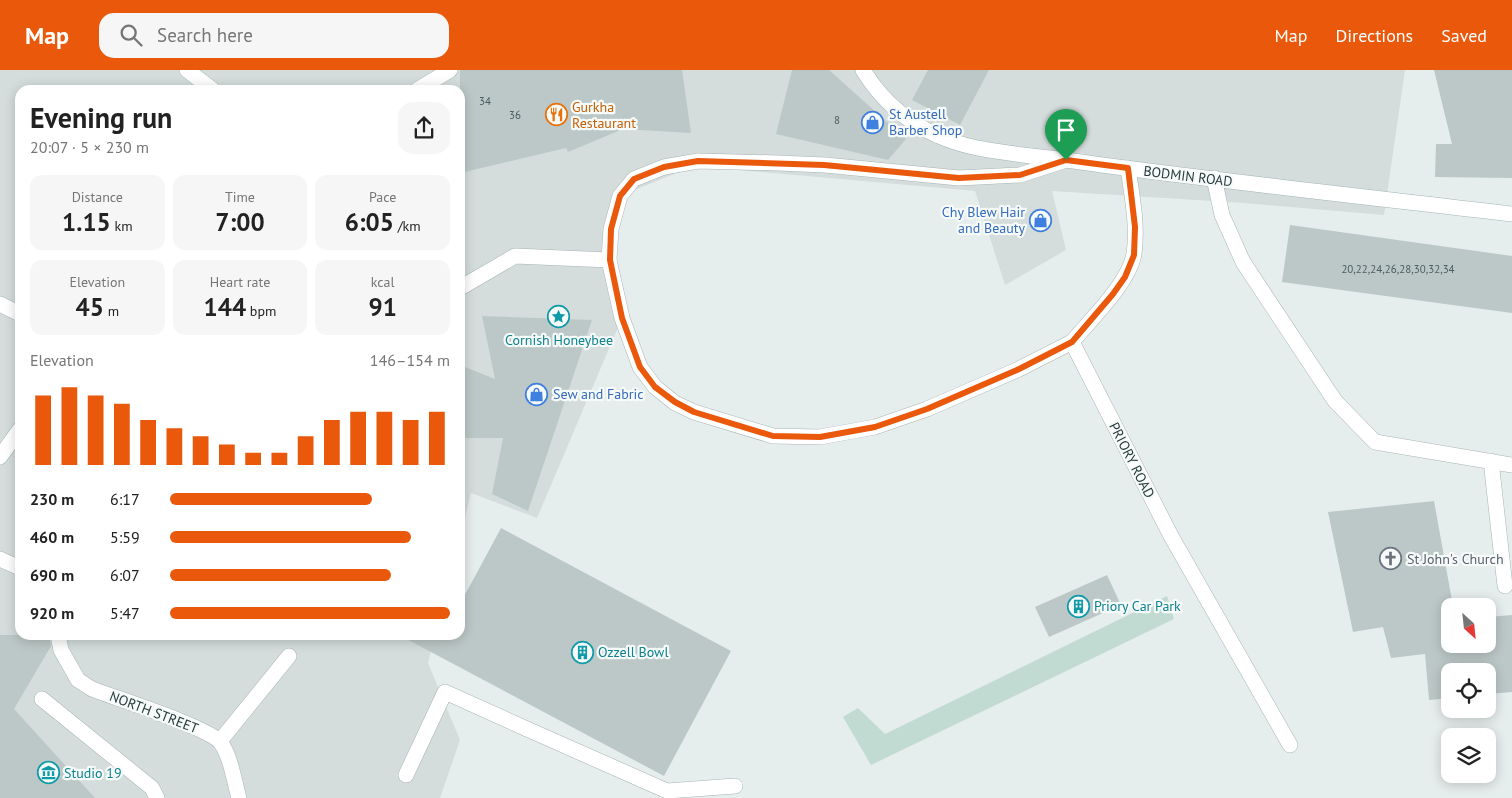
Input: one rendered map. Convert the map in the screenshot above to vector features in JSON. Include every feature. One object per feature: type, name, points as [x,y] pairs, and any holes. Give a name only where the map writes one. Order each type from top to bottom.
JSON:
[{"type":"street","points":[[187,70],[206,85]]},
{"type":"street","points":[[425,85],[450,70]]},
{"type":"street","name":"BODMIN ROAD","points":[[863,70],[889,105],[912,123],[960,144],[988,150],[1128,168],[1512,214]]},
{"type":"street","points":[[1066,160],[1020,175],[959,178],[824,165],[698,161],[664,167],[634,179],[620,196],[611,229],[610,260],[622,318],[640,367],[655,387],[675,402],[694,412],[773,436],[820,437],[875,427],[927,409],[1017,370],[1072,342],[1113,294],[1125,277],[1134,255],[1135,227],[1128,168]]},
{"type":"street","points":[[1214,178],[1222,215],[1244,262],[1335,401],[1375,442],[1512,465]]},
{"type":"street","points":[[465,285],[515,256],[610,260]]},
{"type":"street","points":[[0,304],[15,312]]},
{"type":"street","name":"PRIORY ROAD","points":[[1072,342],[1171,536],[1290,745]]},
{"type":"street","points":[[0,457],[15,436]]},
{"type":"street","points":[[1491,461],[1505,586]]},
{"type":"street","points":[[0,559],[15,566]]},
{"type":"street","name":"NORTH STREET","points":[[59,640],[61,650],[78,680],[92,689],[202,730],[220,741]]},
{"type":"street","points":[[239,798],[228,756],[220,741],[288,656]]},
{"type":"street","points":[[406,775],[445,692],[667,791],[735,786]]},
{"type":"street","points":[[42,699],[152,788],[157,798]]},
{"type":"shaded area","points":[[0,70],[1405,70],[1384,215],[1244,203],[1052,191],[1066,250],[1005,285],[975,191],[694,166],[620,196],[609,260],[622,318],[537,518],[471,493],[465,517],[465,85],[15,85],[15,640],[434,640],[428,663],[460,740],[440,798],[0,798]]},
{"type":"green space","points":[[1167,596],[1174,619],[871,765],[843,717],[858,708],[885,734]]},
{"type":"building","points":[[460,70],[682,70],[691,133],[623,129],[568,152],[566,148],[465,172],[465,85],[460,85]]},
{"type":"building","points":[[792,70],[829,70],[906,139],[888,160],[776,134]]},
{"type":"building","points":[[928,70],[989,70],[960,125],[912,100]]},
{"type":"building","points":[[1434,70],[1512,70],[1512,178],[1435,177],[1436,144],[1452,144]]},
{"type":"building","points":[[1290,225],[1512,256],[1512,313],[1282,282]]},
{"type":"building","points":[[482,316],[592,320],[528,511],[492,494],[503,438],[465,438],[465,367],[495,379]]},
{"type":"building","name":"St John's Church","points":[[1434,501],[1452,598],[1441,598],[1441,653],[1496,653],[1496,616],[1512,615],[1512,692],[1496,693],[1496,663],[1441,663],[1441,699],[1429,700],[1425,654],[1391,658],[1383,627],[1353,632],[1328,512]]},
{"type":"building","name":"Ozzell Bowl","points":[[501,528],[731,651],[664,776],[408,640],[465,640],[465,595]]},
{"type":"building","name":"Priory Car Park","points":[[1107,575],[1121,605],[1049,637],[1035,607]]},
{"type":"building","points":[[0,635],[15,635],[15,640],[50,640],[51,646],[14,709],[95,798],[0,798]]},
{"type":"place","name":"Gurkha Restaurant","points":[[556,115]]},
{"type":"place","name":"St Austell Barber Shop","points":[[873,122]]},
{"type":"place","name":"Chy Blew Hair and Beauty","points":[[1041,220]]},
{"type":"place","name":"Cornish Honeybee","points":[[559,317]]},
{"type":"place","name":"Sew and Fabric","points":[[537,394]]},
{"type":"place","name":"St John's Church","points":[[1391,559]]},
{"type":"place","name":"Priory Car Park","points":[[1078,606]]},
{"type":"place","name":"Ozzell Bowl","points":[[582,652]]},
{"type":"place","name":"Studio 19","points":[[48,773]]},
{"type":"route","points":[[1066,160],[1128,168],[1135,227],[1134,255],[1125,277],[1113,294],[1072,342],[1017,370],[927,409],[875,427],[820,437],[773,436],[694,412],[675,402],[655,387],[640,367],[622,318],[610,260],[611,229],[620,196],[634,179],[664,167],[698,161],[824,165],[959,178],[1020,175],[1066,160]]}]
